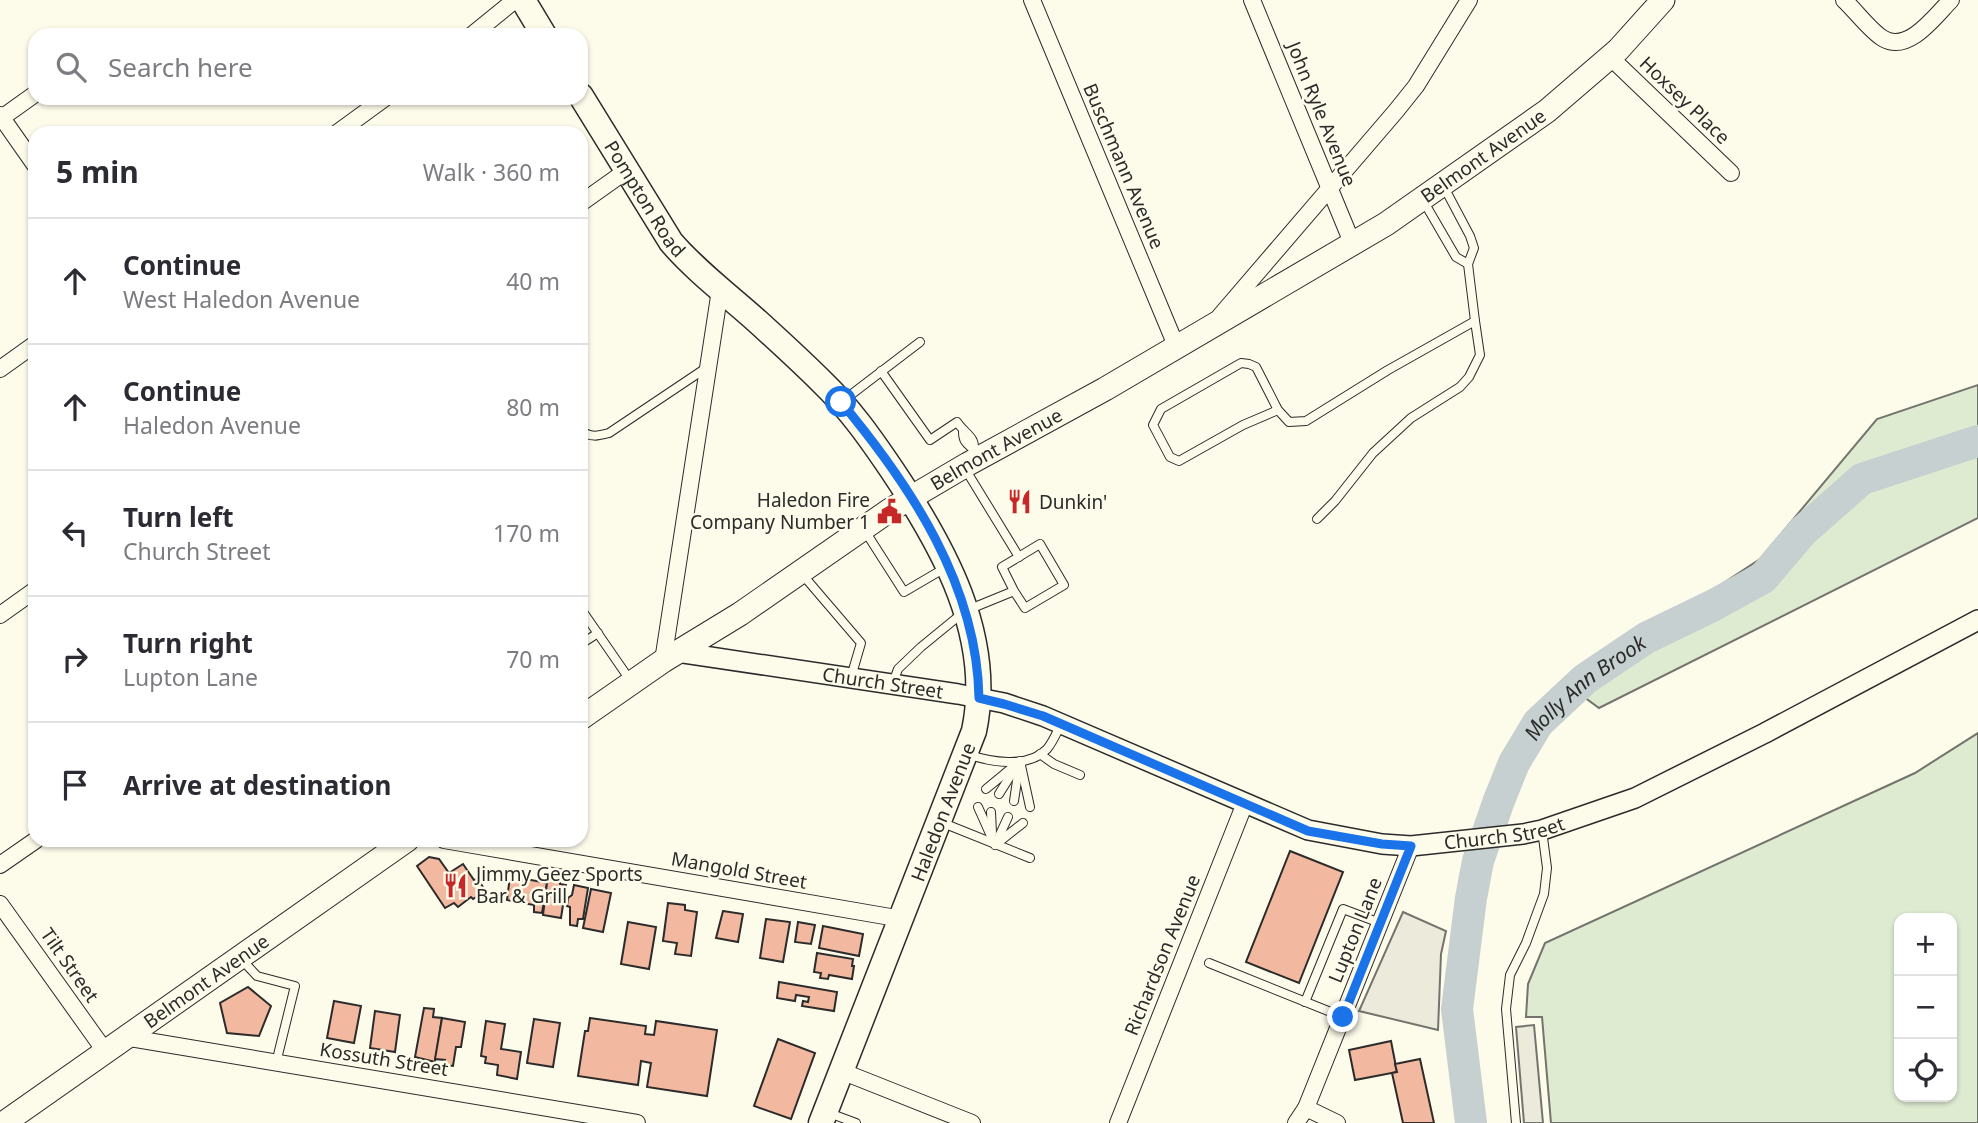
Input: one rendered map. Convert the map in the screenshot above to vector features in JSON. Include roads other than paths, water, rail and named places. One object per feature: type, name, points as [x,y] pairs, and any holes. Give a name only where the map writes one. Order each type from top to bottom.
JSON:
[{"type":"main road","points":[[523,0],[540,28]]},
{"type":"main road","name":"Belmont Avenue","points":[[588,713],[972,458],[1105,389],[1387,224],[1547,111],[1610,57],[1664,0]]},
{"type":"main road","name":"Pompton Road","points":[[586,105],[671,242],[689,262],[758,322],[841,402]]},
{"type":"main road","name":"Haledon Avenue","points":[[823,1117],[966,754],[979,709],[976,661],[965,611],[949,566],[911,498],[865,431],[841,402]]},
{"type":"main road","name":"Belmont Avenue","points":[[4,1123],[397,847]]},
{"type":"street","points":[[481,28],[515,0]]},
{"type":"street","points":[[1033,3],[1051,0]]},
{"type":"street","name":"John Ryle Avenue","points":[[1252,0],[1353,245]]},
{"type":"street","name":"Belmont Avenue","points":[[1210,329],[1416,86],[1469,0]]},
{"type":"street","points":[[1844,0],[1886,40],[1895,43],[1916,36],[1951,0]]},
{"type":"street","name":"Buschmann Avenue","points":[[1033,3],[1177,348]]},
{"type":"street","name":"Hoxsey Place","points":[[1610,57],[1731,173]]},
{"type":"street","points":[[28,99],[1,117],[28,155]]},
{"type":"street","points":[[347,126],[375,105]]},
{"type":"street","points":[[588,198],[626,171]]},
{"type":"street","points":[[670,657],[720,290]]},
{"type":"street","points":[[0,369],[28,349]]},
{"type":"street","points":[[0,615],[28,595]]},
{"type":"street","name":"Church Street","points":[[670,657],[851,677],[1004,704],[1061,724],[1308,831],[1411,846],[1532,832],[1635,798],[1978,620]]},
{"type":"street","name":"Richardson Avenue","points":[[1118,1123],[1245,803]]},
{"type":"street","points":[[0,865],[28,846]]},
{"type":"street","name":"Lupton Lane","points":[[1296,1123],[1306,1108],[1411,846]]},
{"type":"street","name":"Mangold Street","points":[[485,847],[902,919]]},
{"type":"street","name":"Tilt Street","points":[[0,904],[105,1051]]},
{"type":"street","name":"Kossuth Street","points":[[124,1037],[637,1123]]},
{"type":"street","points":[[841,1071],[971,1123]]},
{"type":"street","points":[[1306,1108],[1337,1123]]},
{"type":"lane","points":[[1317,519],[1373,453],[1411,418],[1460,387],[1469,377],[1480,355],[1468,264],[1474,248],[1443,185]]},
{"type":"lane","points":[[1422,200],[1456,257],[1468,264]]},
{"type":"lane","points":[[1278,411],[1242,425],[1179,461],[1170,457],[1153,425],[1161,410],[1241,363],[1256,367],[1278,411],[1289,422],[1306,421],[1388,370],[1475,321]]},
{"type":"lane","points":[[841,402],[920,342]]},
{"type":"lane","points":[[588,434],[597,436],[609,433],[709,360]]},
{"type":"lane","points":[[881,370],[930,440],[957,422],[963,432],[970,435],[974,442],[972,458],[1018,557]]},
{"type":"lane","points":[[864,528],[904,592],[949,566]]},
{"type":"lane","points":[[1040,544],[1064,585],[1025,608],[1014,591],[1002,567],[1040,544]]},
{"type":"lane","points":[[800,572],[861,643],[851,677]]},
{"type":"lane","points":[[893,683],[898,669],[965,611],[1014,591]]},
{"type":"lane","points":[[588,619],[632,683]]},
{"type":"lane","points":[[588,639],[598,633]]},
{"type":"lane","points":[[966,754],[984,760],[1020,761],[1041,754],[1048,748],[1061,724]]},
{"type":"lane","points":[[1041,754],[1054,764],[1080,775]]},
{"type":"lane","points":[[986,789],[1020,761]]},
{"type":"lane","points":[[999,794],[1020,761]]},
{"type":"lane","points":[[1014,801],[1020,761]]},
{"type":"lane","points":[[1020,761],[1030,807]]},
{"type":"lane","points":[[978,807],[995,845]]},
{"type":"lane","points":[[991,812],[995,845]]},
{"type":"lane","points":[[995,845],[1008,817]]},
{"type":"lane","points":[[940,822],[1030,858]]},
{"type":"lane","points":[[995,845],[1024,823]]},
{"type":"lane","points":[[1517,1123],[1506,1009],[1510,975],[1526,943],[1544,894],[1547,868],[1532,832]]},
{"type":"lane","points":[[1304,1002],[1343,909],[1380,923]]},
{"type":"lane","points":[[239,957],[257,976],[295,986],[276,1063]]},
{"type":"lane","points":[[1209,963],[1343,1017]]},
{"type":"lane","points":[[823,1117],[856,1123]]},
{"type":"waterway","name":"Molly Ann Brook","points":[[1471,1123],[1457,1009],[1471,898],[1478,861],[1498,803],[1514,763],[1538,723],[1585,679],[1646,638],[1763,578],[1803,531],[1862,479],[1978,441]]},
{"type":"place","name":"Dunkin'","points":[[1019,502]]},
{"type":"place","name":"Haledon Fire Company Number 1","points":[[890,511]]},
{"type":"place","name":"Jimmy Geez Sports Bar & Grill","points":[[456,885]]}]
